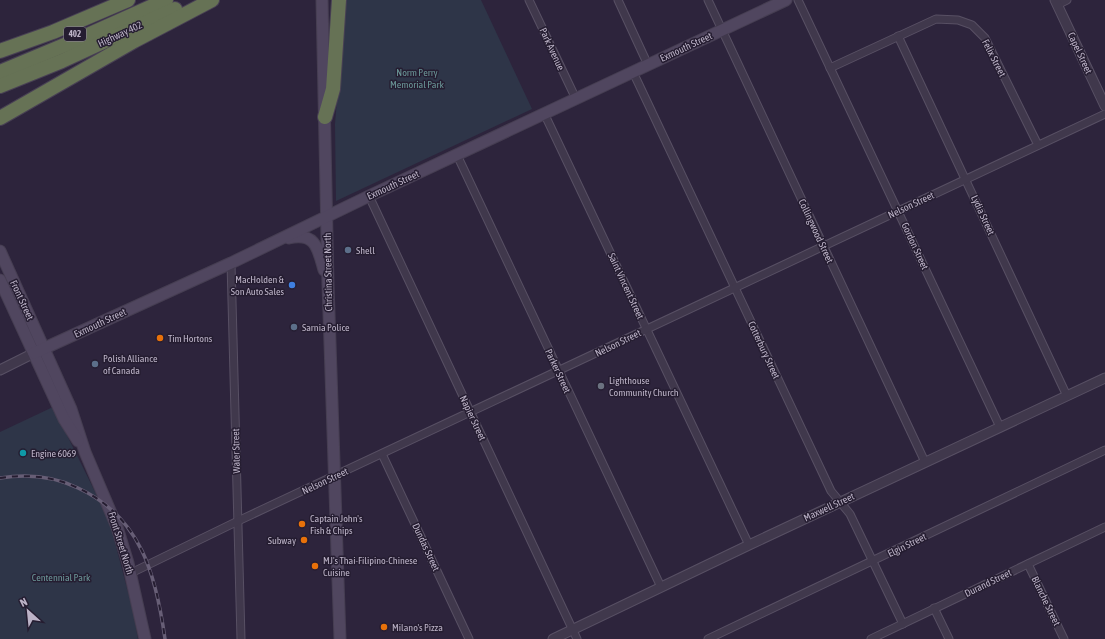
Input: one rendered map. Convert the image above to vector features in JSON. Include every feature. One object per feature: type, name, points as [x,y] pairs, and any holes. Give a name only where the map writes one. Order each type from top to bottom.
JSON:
[{"type":"highway","name":"Highway 402","points":[[0,66],[150,0]]},
{"type":"highway","points":[[0,72],[80,39],[166,0]]},
{"type":"highway","name":"Highway 402","points":[[0,86],[62,61],[196,0]]},
{"type":"highway","points":[[0,118],[134,41],[212,0]]},
{"type":"highway","points":[[325,117],[333,89],[339,0]]},
{"type":"highway","points":[[0,51],[53,32],[126,1]]},
{"type":"highway","points":[[0,59],[126,1]]},
{"type":"main road","name":"Christina Street North","points":[[322,0],[328,284],[340,639]]},
{"type":"main road","name":"Exmouth Street","points":[[34,353],[231,263],[544,113],[786,0]]},
{"type":"main road","points":[[275,242],[297,237],[311,239],[317,247],[328,284]]},
{"type":"main road","name":"Front Street","points":[[0,251],[45,349]]},
{"type":"main road","name":"Front Street","points":[[0,280],[34,353]]},
{"type":"main road","name":"Front Street North","points":[[45,349],[74,418],[85,452],[114,518],[131,573],[145,639]]},
{"type":"main road","name":"Front Street North","points":[[34,353],[69,428],[85,452]]},
{"type":"street","name":"Park Avenue","points":[[529,0],[576,99]]},
{"type":"street","points":[[618,0],[648,65]]},
{"type":"street","name":"Collingwood Street","points":[[708,0],[925,462]]},
{"type":"street","name":"Gordon Street","points":[[798,0],[1000,427]]},
{"type":"street","points":[[1056,2],[1067,0]]},
{"type":"street","name":"Capel Street","points":[[1056,2],[1105,106]]},
{"type":"street","name":"Felix Street","points":[[830,68],[936,19],[958,20],[972,25],[985,38],[1038,146]]},
{"type":"street","name":"Lydia Street","points":[[898,36],[1067,396]]},
{"type":"street","name":"Cotterbury Street","points":[[634,72],[831,491],[850,514],[903,624]]},
{"type":"street","name":"Saint Vincent Street","points":[[544,113],[749,545]]},
{"type":"street","name":"Nelson Street","points":[[131,573],[823,245],[1105,114]]},
{"type":"street","name":"Parker Street","points":[[456,155],[661,587]]},
{"type":"street","name":"Napier Street","points":[[369,196],[577,639]]},
{"type":"street","name":"Water Street","points":[[231,263],[240,639]]},
{"type":"street","name":"Exmouth Street","points":[[0,370],[34,353]]},
{"type":"street","name":"Maxwell Street","points":[[553,639],[1105,378]]},
{"type":"street","name":"Elgin Street","points":[[708,639],[1105,450]]},
{"type":"street","name":"Dundas Street","points":[[382,454],[469,639]]},
{"type":"street","name":"Durand Street","points":[[871,639],[1105,527]]},
{"type":"street","name":"Blanche Street","points":[[1028,564],[1064,639]]},
{"type":"street","points":[[934,608],[949,639]]},
{"type":"green space","name":"Norm Perry Memorial Park","points":[[345,0],[481,0],[532,109],[336,201],[335,124]]},
{"type":"green space","name":"Centennial Park","points":[[53,407],[109,520],[133,611],[138,639],[0,639],[0,432]]},
{"type":"railway","points":[[0,478],[30,476],[69,484],[99,500],[117,515],[131,532],[142,550],[156,592],[165,639]]},
{"type":"place","name":"Shell","points":[[348,250]]},
{"type":"place","name":"MacHolden & Son Auto Sales","points":[[292,285]]},
{"type":"place","name":"Sarnia Police","points":[[294,327]]},
{"type":"place","name":"Tim Hortons","points":[[160,338]]},
{"type":"place","name":"Polish Alliance of Canada","points":[[95,364]]},
{"type":"place","name":"Lighthouse Community Church","points":[[601,386]]},
{"type":"place","name":"Engine 6069","points":[[23,453]]},
{"type":"place","name":"Captain John's Fish & Chips","points":[[302,524]]},
{"type":"place","name":"Subway","points":[[304,540]]},
{"type":"place","name":"MJ's Thai-Filipino-Chinese Cuisine","points":[[315,566]]},
{"type":"place","name":"Milano's Pizza","points":[[384,627]]}]
